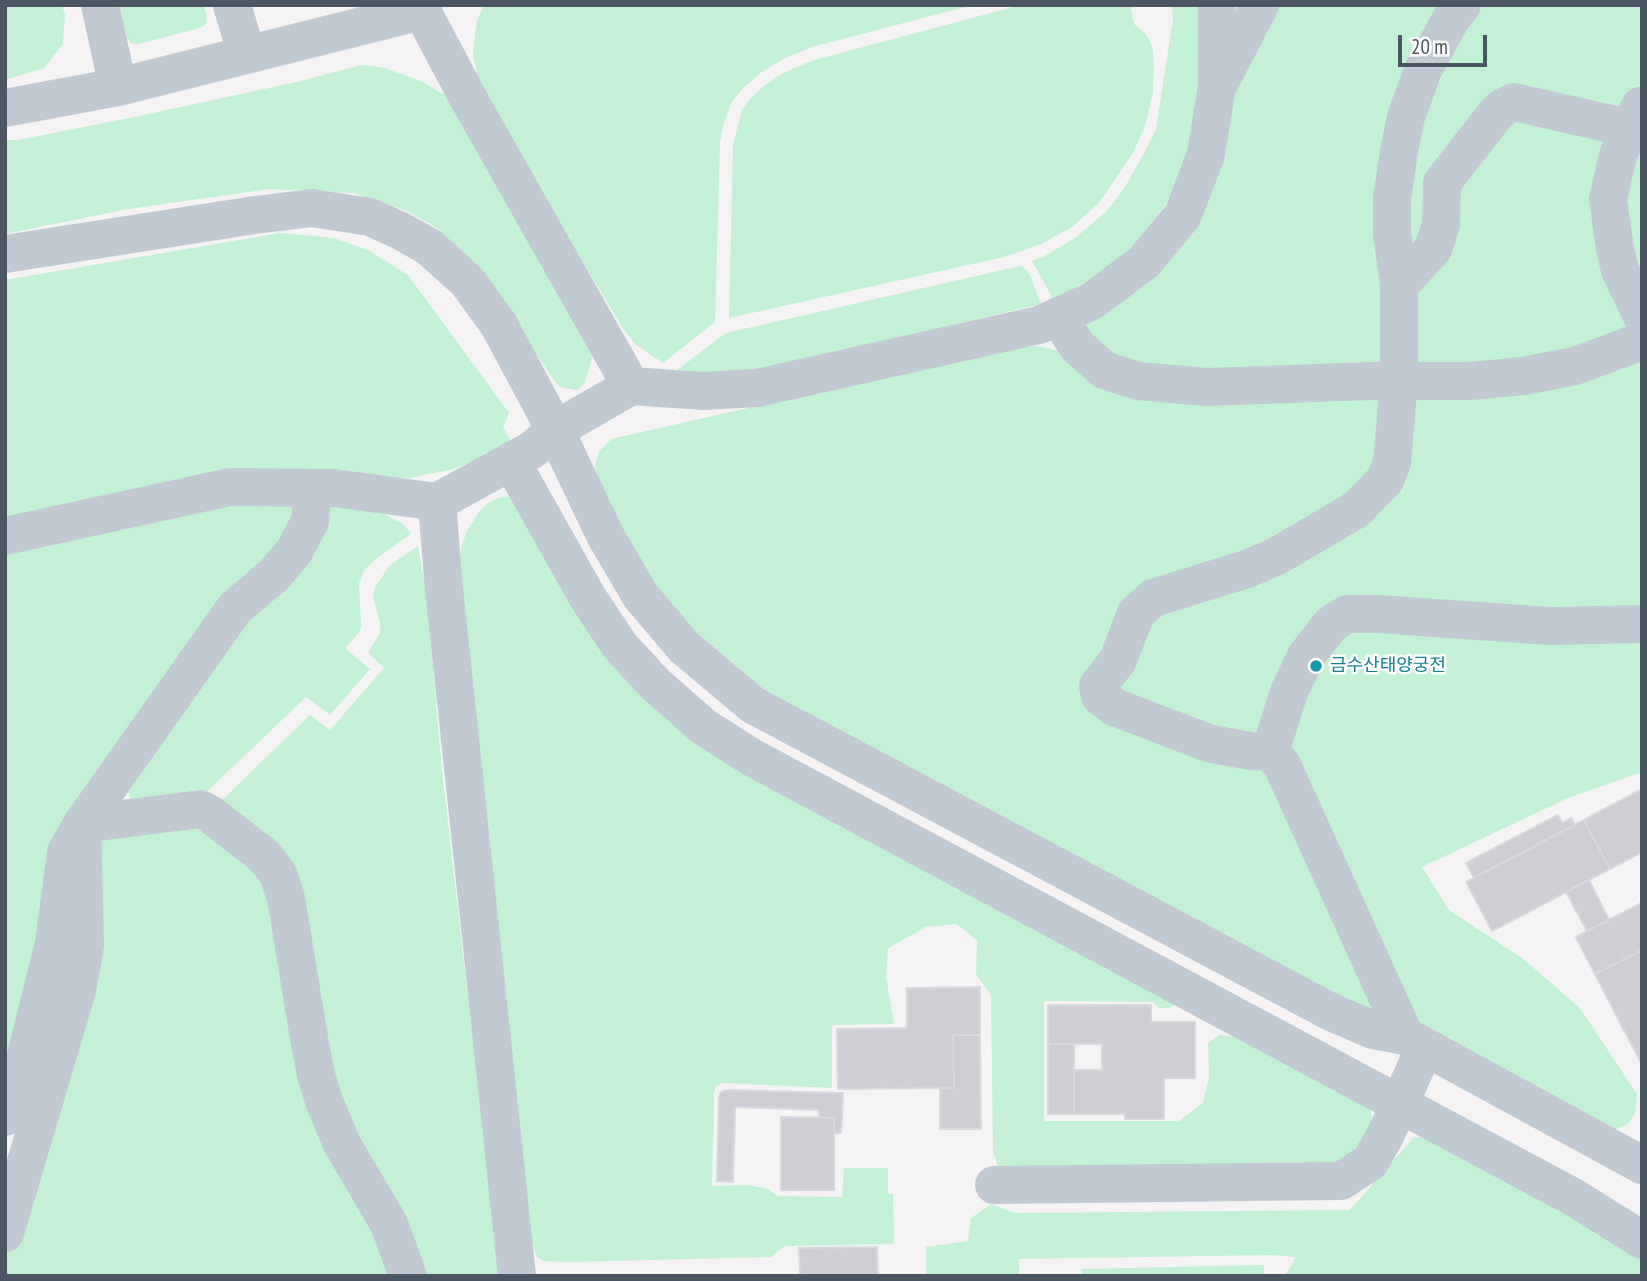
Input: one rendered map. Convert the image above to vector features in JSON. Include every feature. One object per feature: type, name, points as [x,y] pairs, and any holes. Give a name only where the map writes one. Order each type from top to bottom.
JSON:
[{"type":"street","points":[[100,5],[118,87]]},
{"type":"street","points":[[232,5],[247,55]]},
{"type":"street","points":[[5,536],[230,487],[334,488],[437,502],[532,450],[555,430],[631,386],[704,391],[757,388],[1039,325],[1091,301],[1144,262],[1183,215],[1206,154],[1217,87],[1217,5]]},
{"type":"street","points":[[1217,87],[1260,5]]},
{"type":"street","points":[[994,1185],[1341,1181],[1370,1162],[1399,1104],[1415,1042],[1282,765],[1270,752],[1211,744],[1114,707],[1100,696],[1098,686],[1118,660],[1136,613],[1153,598],[1247,569],[1277,555],[1357,509],[1385,480],[1391,463],[1398,381],[1399,286],[1391,232],[1392,199],[1406,117],[1423,70],[1451,19],[1462,5]]},
{"type":"street","points":[[5,108],[118,87],[427,8],[467,96],[631,386]]},
{"type":"street","points":[[1399,286],[1433,249],[1441,225],[1442,183],[1494,116],[1503,107],[1514,102],[1638,121],[1612,171],[1608,199],[1620,270],[1642,316]]},
{"type":"street","points":[[5,254],[312,208],[370,217],[401,231],[429,247],[467,281],[499,325],[555,430],[606,535],[640,595],[684,647],[754,705],[1331,1012],[1373,1031],[1415,1042],[1642,1166]]},
{"type":"street","points":[[1058,316],[1077,346],[1104,370],[1138,381],[1207,387],[1471,381],[1523,376],[1575,366],[1642,341]]},
{"type":"street","points":[[511,461],[588,598],[620,646],[655,684],[704,727],[753,758],[1574,1198],[1642,1240]]},
{"type":"street","points":[[5,1116],[22,1071],[54,943],[66,852],[82,824],[235,608],[274,575],[295,550],[310,521],[313,488]]},
{"type":"street","points":[[437,502],[517,1276]]},
{"type":"street","points":[[1270,752],[1289,692],[1306,656],[1331,624],[1347,614],[1550,626],[1642,624]]},
{"type":"street","points":[[82,824],[201,809],[264,856],[278,874],[291,922],[316,1075],[342,1144],[389,1224],[408,1276]]},
{"type":"street","points":[[5,1233],[77,990],[82,964],[85,945],[82,824]]},
{"type":"green space","points":[[5,5],[62,5],[65,15],[63,44],[44,68],[5,80]]},
{"type":"green space","points":[[119,5],[204,5],[206,24],[200,28],[138,44],[131,43],[127,38]]},
{"type":"green space","points":[[484,5],[973,5],[812,47],[783,59],[743,88],[732,102],[720,142],[715,322],[663,363],[635,344],[622,327],[490,109],[479,83],[473,54],[477,20]]},
{"type":"green space","points":[[1021,5],[1130,5],[1134,24],[1146,34],[1152,46],[1153,92],[1145,126],[1134,151],[1099,203],[1072,227],[1041,244],[1004,257],[729,318],[733,144],[742,110],[750,99],[785,72],[814,60]]},
{"type":"green space","points":[[1172,5],[1200,5],[1206,95],[1172,196],[1139,240],[1119,259],[1059,299],[1053,299],[1032,261],[1075,238],[1106,212],[1125,187],[1143,155],[1156,129],[1173,19]]},
{"type":"green space","points":[[1270,5],[1453,5],[1417,66],[1389,371],[1207,379],[1109,361],[1082,327],[1139,285]]},
{"type":"green space","points":[[1469,5],[1642,5],[1642,89],[1630,113],[1515,96],[1406,270],[1405,152]]},
{"type":"green space","points":[[361,65],[385,68],[421,81],[450,98],[590,334],[592,358],[585,383],[577,390],[559,387],[475,266],[437,228],[407,211],[353,193],[270,189],[128,209],[5,234],[5,140],[18,140],[139,116],[301,81]]},
{"type":"green space","points":[[1506,113],[1617,136],[1641,334],[1604,349],[1406,372],[1407,288],[1448,188]]},
{"type":"green space","points":[[1642,140],[1642,303],[1619,173]]},
{"type":"green space","points":[[280,233],[334,238],[368,250],[408,275],[509,413],[503,427],[510,440],[493,454],[450,470],[404,479],[5,522],[5,280]]},
{"type":"green space","points":[[1020,266],[1030,275],[1041,304],[744,374],[689,375],[677,370],[726,333]]},
{"type":"green space","points":[[1038,346],[1059,351],[1079,363],[1389,392],[1384,459],[1351,503],[1194,574],[1082,691],[1269,766],[1387,1012],[1371,1014],[1329,995],[762,688],[698,634],[652,584],[598,486],[595,467],[599,451],[611,439],[1014,348]]},
{"type":"green space","points":[[1642,349],[1642,617],[1344,608],[1261,740],[1109,694],[1141,618],[1364,512],[1405,389]]},
{"type":"green space","points":[[514,496],[648,689],[1182,1002],[1169,1008],[1159,1008],[1153,1002],[1044,1001],[1044,1121],[1179,1121],[1203,1103],[1209,1077],[1208,1043],[1219,1035],[1252,1038],[1366,1101],[1372,1116],[1370,1137],[1336,1165],[1005,1170],[997,1165],[993,1150],[991,995],[976,974],[977,941],[957,924],[926,927],[888,948],[886,976],[894,1024],[832,1025],[832,1088],[722,1083],[716,1086],[714,1093],[712,1186],[747,1185],[768,1189],[778,1196],[842,1197],[844,1168],[888,1168],[888,1194],[893,1194],[894,1244],[785,1246],[771,1257],[569,1262],[544,1261],[537,1257],[530,1236],[459,567],[461,548],[467,531],[479,512],[490,502],[501,497]]},
{"type":"green space","points":[[304,499],[301,518],[137,730],[5,1079],[5,555],[229,502]]},
{"type":"green space","points":[[321,499],[381,512],[404,525],[411,534],[364,570],[359,583],[361,626],[359,633],[345,648],[370,669],[330,715],[306,697],[197,801],[131,799],[127,788]]},
{"type":"green space","points":[[418,546],[427,599],[441,760],[503,1276],[416,1276],[350,1141],[301,927],[217,805],[310,715],[330,730],[384,668],[368,653],[380,633],[373,597],[375,587],[390,565]]},
{"type":"green space","points":[[1338,630],[1642,632],[1642,772],[1568,798],[1422,867],[1449,910],[1522,958],[1580,1008],[1637,1094],[1635,1114],[1628,1124],[1613,1131],[1413,1025],[1289,761],[1296,699]]},
{"type":"green space","points":[[192,819],[259,866],[400,1276],[5,1276],[5,1257],[85,993],[96,836]]},
{"type":"green space","points":[[1414,1137],[1428,1137],[1642,1249],[1642,1276],[1285,1276],[1296,1257],[1272,1255],[1019,1259],[1019,1276],[926,1276],[926,1247],[968,1241],[971,1218],[991,1204],[1015,1213],[1350,1210]]},
{"type":"green space","points":[[1264,1265],[1264,1276],[1082,1276],[1081,1269]]},
{"type":"building","points":[[1642,789],[1642,852],[1610,869],[1584,820]]},
{"type":"building","points":[[1558,815],[1562,823],[1571,818],[1575,825],[1474,878],[1466,863]]},
{"type":"building","points":[[1584,820],[1610,869],[1492,931],[1466,882]]},
{"type":"building","points":[[1589,880],[1609,920],[1587,931],[1566,892]]},
{"type":"building","points":[[1642,903],[1642,950],[1595,974],[1576,937]]},
{"type":"building","points":[[1642,950],[1642,1065],[1595,974]]},
{"type":"building","points":[[980,987],[980,1035],[953,1035],[954,1088],[838,1089],[837,1029],[907,1028],[907,988]]},
{"type":"building","points":[[1048,1005],[1151,1005],[1151,1022],[1195,1022],[1195,1078],[1164,1078],[1164,1119],[1125,1119],[1125,1114],[1074,1114],[1074,1070],[1102,1070],[1102,1044],[1048,1044]]},
{"type":"building","points":[[953,1035],[980,1035],[981,1129],[940,1129],[940,1088],[954,1088]]},
{"type":"building","points":[[1048,1044],[1074,1044],[1074,1114],[1048,1114]]},
{"type":"building","points":[[721,1092],[843,1093],[841,1133],[834,1133],[834,1118],[819,1117],[819,1110],[735,1107],[733,1182],[717,1181],[719,1097]]},
{"type":"building","points":[[781,1117],[834,1118],[834,1190],[781,1190]]},
{"type":"building","points":[[877,1247],[878,1276],[800,1276],[799,1248]]},
{"type":"place","name":"금수산태양궁전","points":[[1316,666]]}]
